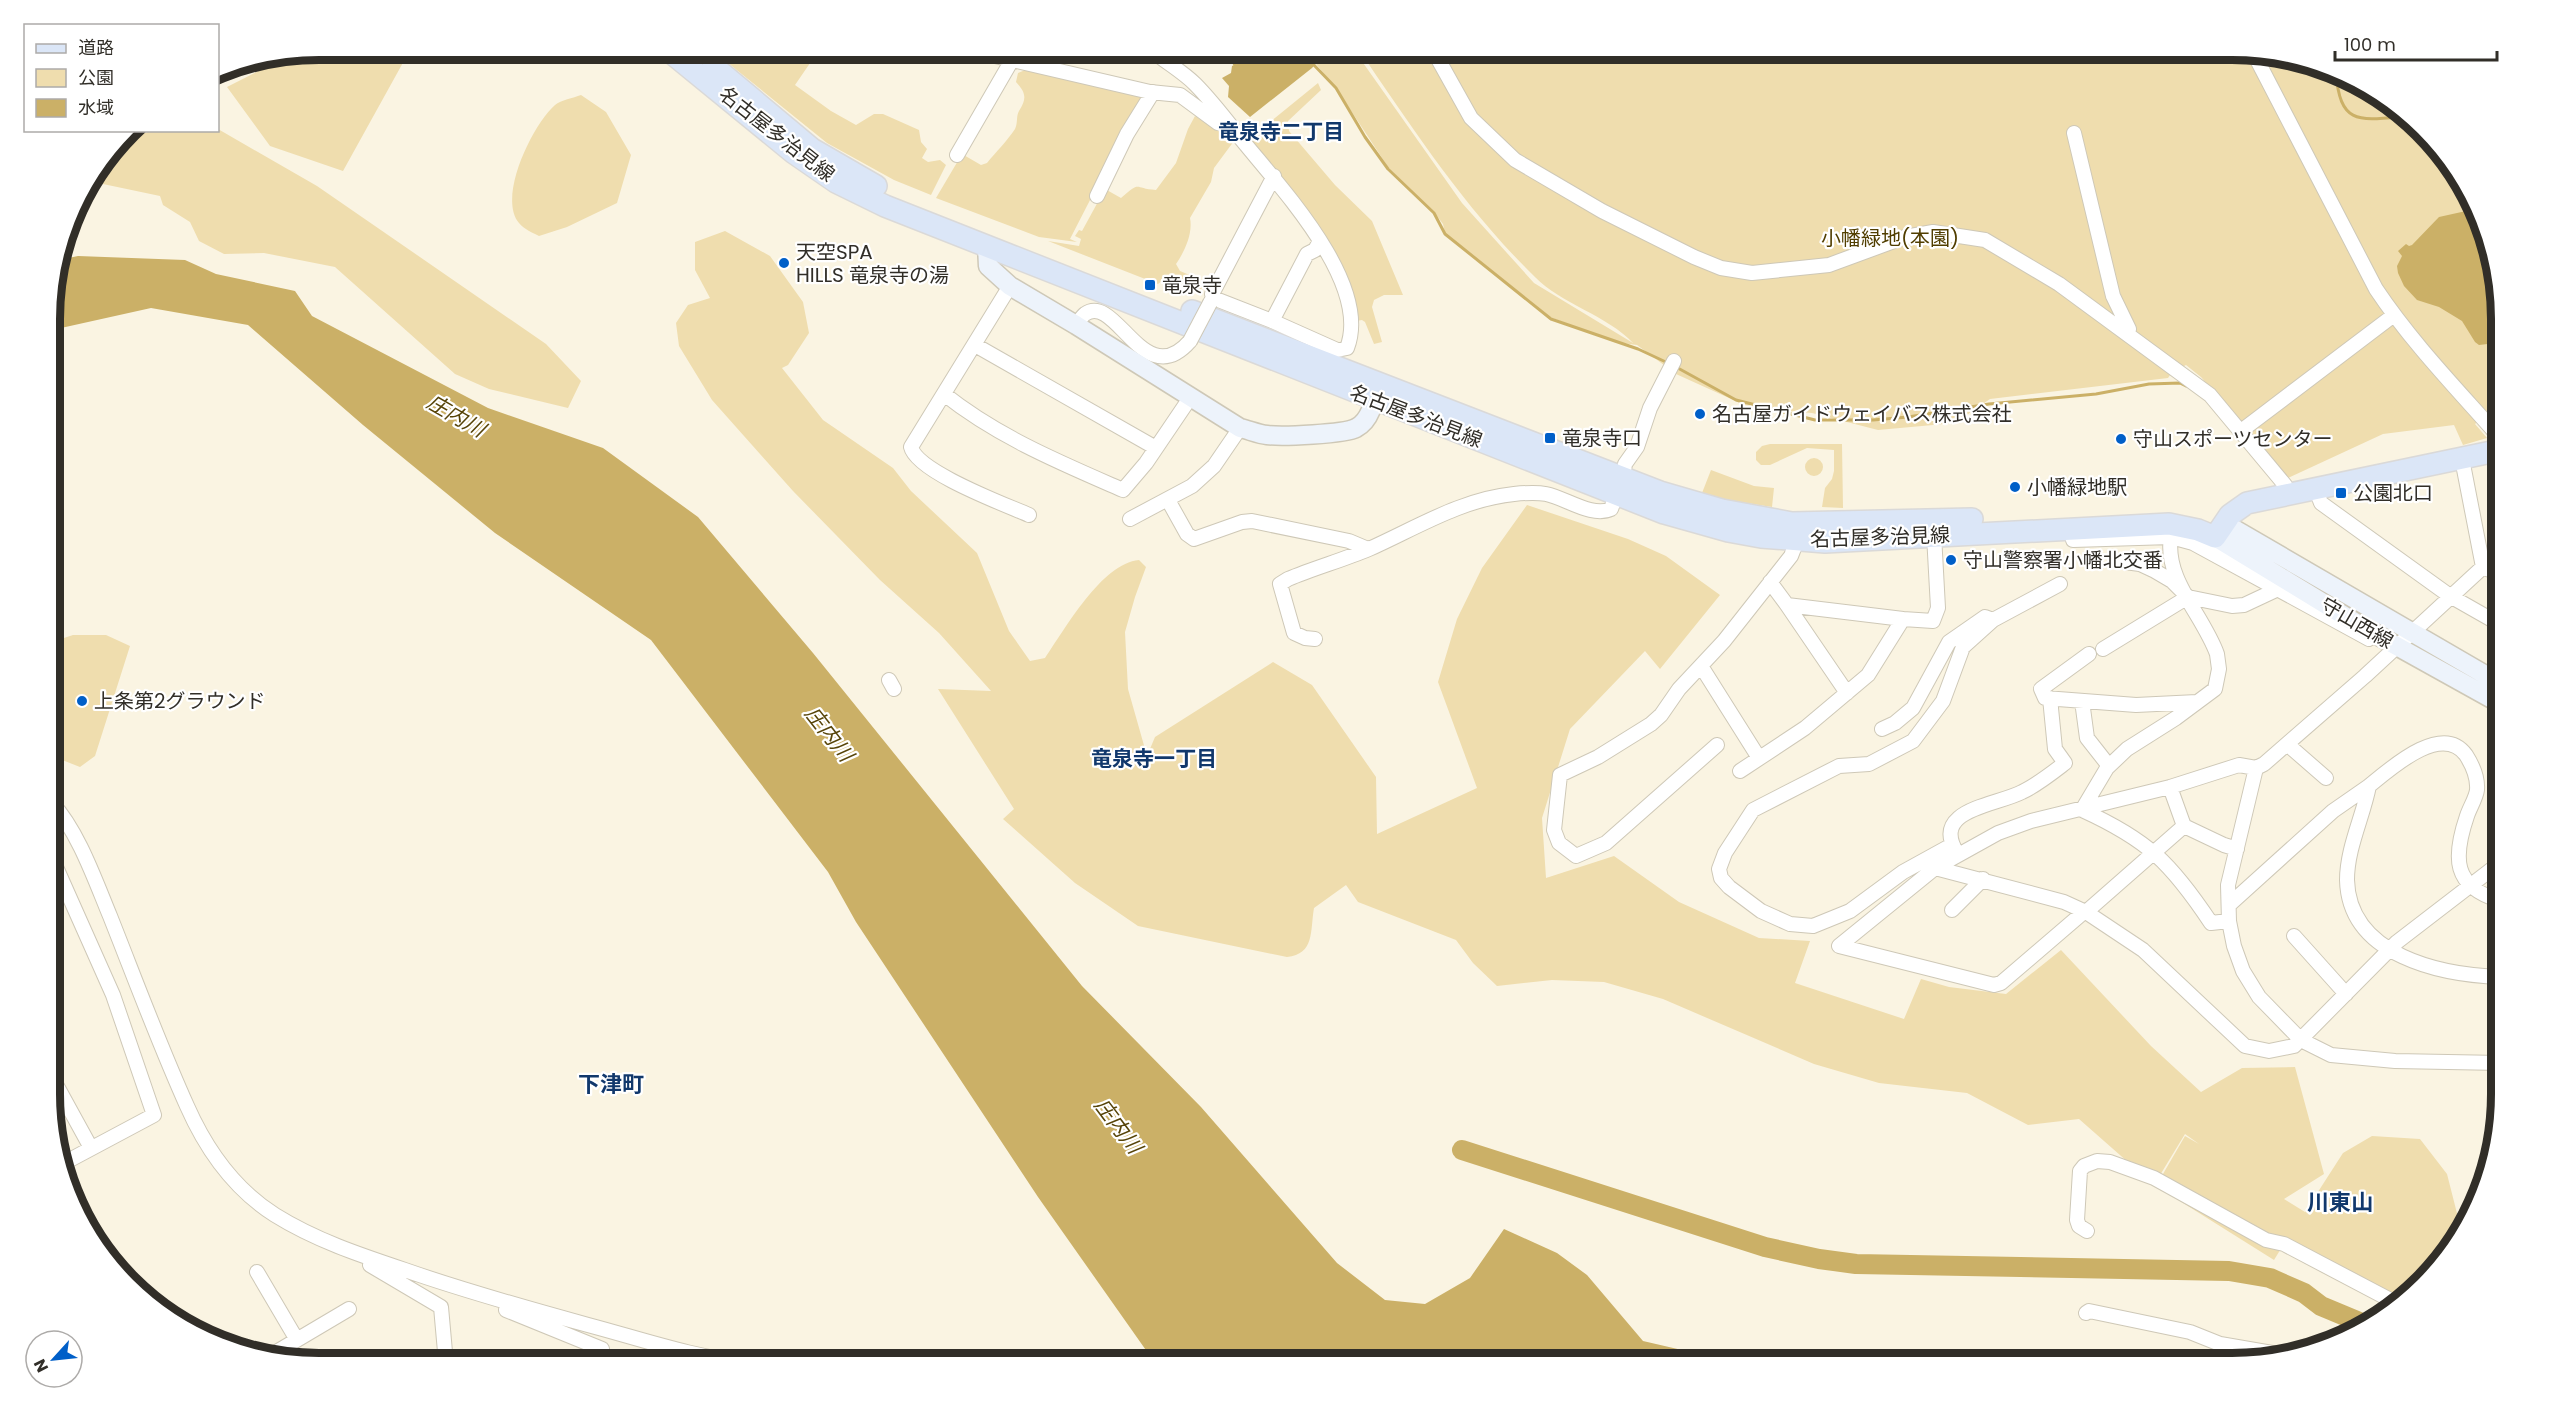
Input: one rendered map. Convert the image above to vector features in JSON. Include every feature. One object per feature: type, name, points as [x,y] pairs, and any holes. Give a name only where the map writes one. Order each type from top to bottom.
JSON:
[{"type":"main road","name":"名古屋多治見線","points":[[680,60],[785,146],[837,182],[885,206],[1376,391],[1620,486],[1664,513],[1728,531],[1825,542],[2169,524],[2198,530],[2220,530]]},
{"type":"main road","name":"名古屋多治見線","points":[[704,60],[812,148],[890,193],[1376,391]]},
{"type":"main road","points":[[987,246],[988,266],[1010,286],[1077,325],[1240,428],[1266,435],[1356,429],[1365,420],[1376,391]]},
{"type":"main road","points":[[2220,530],[2230,515],[2247,503],[2491,452]]},
{"type":"main road","name":"名古屋多治見線","points":[[1795,537],[1909,522],[2110,512],[2160,513],[2220,530]]},
{"type":"main road","name":"守山西線","points":[[2220,530],[2411,632],[2491,678]]},
{"type":"main road","name":"守山西線","points":[[2220,530],[2299,590],[2395,649],[2491,699]]},
{"type":"street","points":[[957,155],[1012,60],[1153,92],[1180,95],[1218,123],[1231,125]]},
{"type":"street","points":[[1165,60],[1193,82],[1231,125],[1274,176],[1320,241],[1339,276],[1347,301],[1352,337],[1347,348],[1337,350],[1272,321],[1211,301]]},
{"type":"street","points":[[1439,60],[1471,118],[1515,160],[1602,211],[1721,268],[1752,273],[1829,265],[1905,237],[1934,232],[1985,240],[2059,284],[2203,389],[2285,485],[2289,495]]},
{"type":"street","points":[[2258,62],[2376,289],[2394,315],[2491,427]]},
{"type":"street","points":[[1097,196],[1127,134],[1153,92]]},
{"type":"street","points":[[2074,133],[2113,296],[2129,329]]},
{"type":"street","points":[[1077,325],[1085,314],[1093,311],[1104,313],[1140,348],[1161,356],[1174,354],[1190,341],[1274,176]]},
{"type":"street","points":[[1272,321],[1307,254],[1315,250],[1320,241]]},
{"type":"street","points":[[1010,286],[911,447],[912,453],[925,465],[958,484],[1029,515]]},
{"type":"street","points":[[2241,431],[2394,315]]},
{"type":"street","points":[[975,345],[1156,448]]},
{"type":"street","points":[[1315,639],[1294,633],[1280,584],[1295,576],[1368,549],[1436,516],[1484,499],[1514,494],[1544,494],[1604,512],[1611,509],[1625,464],[1637,447],[1650,408],[1674,361]]},
{"type":"street","points":[[944,394],[987,426],[1065,465],[1123,490],[1156,448],[1190,398]]},
{"type":"street","points":[[1130,519],[1192,486],[1214,466],[1240,428]]},
{"type":"street","points":[[2462,459],[2483,567]]},
{"type":"street","points":[[2316,490],[2321,503],[2450,596],[2491,619]]},
{"type":"street","points":[[1168,500],[1187,534],[1194,539],[1242,522],[1252,521],[1349,541],[1368,549]]},
{"type":"street","points":[[2070,528],[2073,540],[2171,537],[2193,543],[2276,590],[2395,649]]},
{"type":"street","points":[[1933,621],[1938,608],[1934,535]]},
{"type":"street","points":[[1717,745],[1606,843],[1576,856],[1559,843],[1554,830],[1560,775],[1598,757],[1626,737],[1651,724],[1725,641],[1770,582],[1795,537]]},
{"type":"street","points":[[2082,810],[2109,765],[2127,749],[2215,690],[2219,669],[2213,643],[2169,558],[2171,537]]},
{"type":"street","points":[[2117,561],[2140,564],[2155,571],[2172,581],[2188,597],[2232,606],[2244,605],[2276,590]]},
{"type":"street","points":[[2491,565],[2483,567],[2395,649],[2287,744],[2256,768],[2228,885],[2229,921],[2242,971],[2259,997],[2301,1040],[2331,1055],[2353,1059],[2491,1063]]},
{"type":"street","points":[[2483,567],[2491,571]]},
{"type":"street","points":[[1770,582],[1847,693]]},
{"type":"street","points":[[2060,584],[1993,620],[1963,647],[1943,701],[1918,736],[1869,764],[1839,766],[1753,810],[1719,865],[1719,873],[1729,887],[1761,911],[1790,924],[1813,926],[1850,910],[1903,872],[1998,833],[2031,822],[2170,787],[2239,765],[2256,768]]},
{"type":"street","points":[[2103,649],[2188,597]]},
{"type":"street","points":[[1787,605],[1933,621],[1949,642]]},
{"type":"street","points":[[1882,729],[1894,723],[1912,708],[1949,642],[1978,619],[1985,617],[1993,620]]},
{"type":"street","points":[[1740,771],[1805,728],[1875,667],[1902,619]]},
{"type":"street","points":[[2090,654],[2041,689],[2045,698],[2136,705],[2197,702]]},
{"type":"street","points":[[1701,666],[1759,758]]},
{"type":"street","points":[[1955,849],[1949,838],[1950,828],[1960,816],[2022,792],[2065,763],[2055,749],[2050,698]]},
{"type":"street","points":[[2082,702],[2087,738],[2109,765]]},
{"type":"street","points":[[2230,904],[2318,824],[2369,786],[2434,743],[2454,744],[2463,751],[2472,764],[2477,792],[2459,839],[2457,857],[2463,877],[2469,885],[2491,898]]},
{"type":"street","points":[[2287,744],[2326,778]]},
{"type":"street","points":[[2369,786],[2347,878],[2352,906],[2361,924],[2388,950],[2437,970],[2491,977]]},
{"type":"street","points":[[2170,787],[2184,826],[2237,849]]},
{"type":"street","points":[[2082,810],[2116,825],[2155,852],[2178,877],[2211,924],[2229,921]]},
{"type":"street","points":[[60,813],[82,852],[100,893],[187,1107],[207,1147],[239,1186],[273,1214],[315,1237],[367,1258],[485,1298],[701,1353]]},
{"type":"street","points":[[1955,849],[1839,946],[1994,986],[2001,983],[2184,826]]},
{"type":"street","points":[[1935,868],[2064,902],[2086,911],[2143,950],[2245,1046],[2258,1050],[2279,1051],[2294,1046],[2301,1040],[2388,950],[2491,869]]},
{"type":"street","points":[[1952,910],[1983,879]]},
{"type":"street","points":[[60,891],[113,995],[154,1114],[69,1160]]},
{"type":"street","points":[[2294,936],[2346,994]]},
{"type":"street","points":[[60,1092],[91,1148]]},
{"type":"street","points":[[2087,1231],[2079,1226],[2077,1220],[2080,1171],[2097,1161],[2110,1162],[2154,1178],[2266,1240],[2284,1244],[2390,1300]]},
{"type":"street","points":[[367,1258],[368,1264],[441,1307],[445,1353]]},
{"type":"street","points":[[257,1272],[297,1340]]},
{"type":"street","points":[[485,1298],[509,1312],[602,1349],[601,1353]]},
{"type":"street","points":[[280,1350],[349,1308]]},
{"type":"street","points":[[2086,1313],[2089,1311],[2190,1332],[2220,1344],[2262,1351]]},
{"type":"green space","points":[[404,60],[343,171],[270,146],[227,87],[272,64],[285,62]]},
{"type":"green space","points":[[724,60],[812,60],[795,85],[831,111],[856,125],[874,114],[883,114],[919,130],[921,142],[927,149],[922,158],[928,162],[940,160],[946,165],[931,195],[894,180],[827,143]]},
{"type":"green space","name":"小幡緑地(本園)","points":[[1321,60],[1361,60],[1462,203],[1534,283],[1633,343],[1611,325],[1545,286],[1510,251],[1441,168],[1366,60],[2232,60],[2266,62],[2316,74],[2362,95],[2403,124],[2438,161],[2464,204],[2477,235],[2489,285],[2491,412],[2475,424],[2487,438],[2463,445],[2454,425],[2383,434],[2288,478],[2201,377],[2186,365],[2172,372],[2168,378],[1990,399],[1955,423],[1878,430],[1812,413],[1751,408],[1676,374],[1637,345],[1614,342],[1550,317],[1445,233],[1443,224],[1434,212],[1388,167],[1336,88],[1316,64]]},
{"type":"green space","points":[[1030,68],[1144,95],[1070,239],[1077,242],[1039,237],[936,198],[962,154],[981,165],[987,163],[1012,133],[1024,99],[1022,89],[1016,82],[1018,73]]},
{"type":"green space","points":[[1318,83],[1321,90],[1288,121],[1289,131],[1335,185],[1372,221],[1403,295],[1384,295],[1374,300],[1372,307],[1382,342],[1374,344],[1365,322],[1356,321],[1350,294],[1248,140]]},
{"type":"green space","points":[[581,95],[606,112],[631,155],[617,203],[567,227],[539,236],[521,225],[513,211],[512,196],[520,161],[546,114],[558,103]]},
{"type":"green space","points":[[1195,116],[1234,141],[1214,168],[1211,182],[1190,218],[1188,242],[1176,264],[1180,271],[1204,281],[1208,287],[1200,289],[1163,280],[1158,284],[1048,241],[1079,246],[1081,239],[1075,236],[1079,230],[1082,231],[1105,189],[1121,198],[1135,187],[1156,190],[1176,163]]},
{"type":"green space","points":[[219,130],[317,186],[546,344],[581,381],[568,408],[489,389],[455,374],[335,267],[264,253],[224,254],[199,241],[190,222],[163,205],[160,196],[103,184],[97,186],[124,148],[140,132],[219,132]]},
{"type":"green space","points":[[725,231],[770,256],[803,302],[809,333],[788,365],[782,368],[823,420],[893,468],[911,491],[977,553],[1009,631],[1030,661],[1045,658],[1086,599],[1112,572],[1125,564],[1139,560],[1146,567],[1125,632],[1128,689],[1147,756],[1155,737],[1273,662],[1312,685],[1376,777],[1377,834],[1477,788],[1438,682],[1457,619],[1482,568],[1527,505],[1628,539],[1666,556],[1720,595],[1660,669],[1645,651],[1570,729],[1542,818],[1546,878],[1614,856],[1679,902],[1759,938],[1810,941],[1795,983],[1904,1019],[1921,979],[1949,987],[2006,994],[2061,950],[2151,1046],[2201,1092],[2242,1068],[2295,1067],[2324,1174],[2284,1199],[2305,1212],[2343,1153],[2372,1136],[2420,1139],[2447,1174],[2459,1219],[2456,1224],[2427,1265],[2385,1303],[2282,1247],[2274,1260],[2156,1186],[2185,1136],[2199,1144],[2185,1134],[2154,1185],[2079,1119],[2028,1125],[1967,1093],[1879,1083],[1814,1064],[1663,999],[1604,982],[1552,980],[1497,986],[1473,963],[1456,940],[1358,902],[1346,885],[1314,908],[1310,940],[1307,946],[1296,955],[1287,957],[1138,926],[1075,883],[1003,819],[1014,809],[938,689],[991,691],[939,633],[880,580],[793,491],[712,400],[679,346],[676,323],[688,305],[710,298],[695,270],[695,242]]},
{"type":"green space","points":[[1842,444],[1843,508],[1822,507],[1825,488],[1832,479],[1834,471],[1834,450],[1807,448],[1770,465],[1761,465],[1756,460],[1756,452],[1762,446]]},
{"type":"green space","points":[[1814,458],[1820,461],[1823,467],[1820,473],[1814,476],[1808,473],[1805,467],[1808,461]]},
{"type":"green space","points":[[1711,470],[1754,486],[1774,488],[1772,507],[1727,500],[1702,493]]},
{"type":"green space","name":"上条第2グラウンド","points":[[73,635],[106,635],[130,646],[95,756],[80,767],[60,759],[60,639]]},
{"type":"water","points":[[1246,60],[1319,60],[1250,117],[1228,97],[1229,86],[1222,78],[1231,73],[1232,66]]},
{"type":"water","points":[[2466,211],[2474,228],[2489,285],[2491,344],[2479,345],[2462,321],[2439,307],[2417,300],[2404,286],[2398,273],[2397,266],[2402,256],[2398,251],[2406,244],[2412,245],[2439,217]]},
{"type":"water","name":"庄内川","points":[[78,256],[185,260],[216,274],[295,291],[312,316],[488,408],[603,448],[698,517],[813,653],[1082,986],[1201,1107],[1337,1263],[1385,1300],[1425,1304],[1470,1278],[1504,1229],[1557,1253],[1587,1275],[1643,1341],[1695,1353],[1148,1353],[1038,1197],[856,922],[828,872],[651,640],[495,533],[363,425],[248,325],[151,308],[60,328],[62,285],[67,258]]},
{"type":"waterway","points":[[1232,60],[1236,67]]},
{"type":"waterway","points":[[1312,63],[1336,88],[1365,137],[1388,169],[1434,213],[1445,234],[1551,319],[1638,349],[1668,363]]},
{"type":"waterway","points":[[2337,83],[2342,102],[2353,115],[2372,119],[2395,117]]},
{"type":"waterway","points":[[1676,367],[1736,400],[1815,420],[1873,420],[1908,417],[1989,404],[2096,394],[2149,384],[2180,383],[2186,386]]},
{"type":"waterway","points":[[1462,1150],[1765,1247],[1819,1259],[1856,1264],[2229,1271],[2270,1278],[2304,1293],[2321,1306],[2357,1321]]},
{"type":"place","name":"天空SPA HILLS 竜泉寺の湯","points":[[784,263]]},
{"type":"place","name":"竜泉寺","points":[[1150,285]]},
{"type":"place","name":"名古屋ガイドウェイバス株式会社","points":[[1700,414]]},
{"type":"place","name":"竜泉寺口","points":[[1550,438]]},
{"type":"place","name":"守山スポーツセンター","points":[[2121,439]]},
{"type":"place","name":"小幡緑地駅","points":[[2015,487]]},
{"type":"place","name":"公園北口","points":[[2341,493]]},
{"type":"place","name":"守山警察署小幡北交番","points":[[1951,560]]},
{"type":"place","name":"上条第2グラウンド","points":[[82,701]]},
{"type":"district","name":"竜泉寺二丁目","points":[[1281,132]]},
{"type":"district","name":"竜泉寺一丁目","points":[[1154,759]]},
{"type":"district","name":"下津町","points":[[611,1084]]},
{"type":"district","name":"川東山","points":[[2340,1202]]}]
